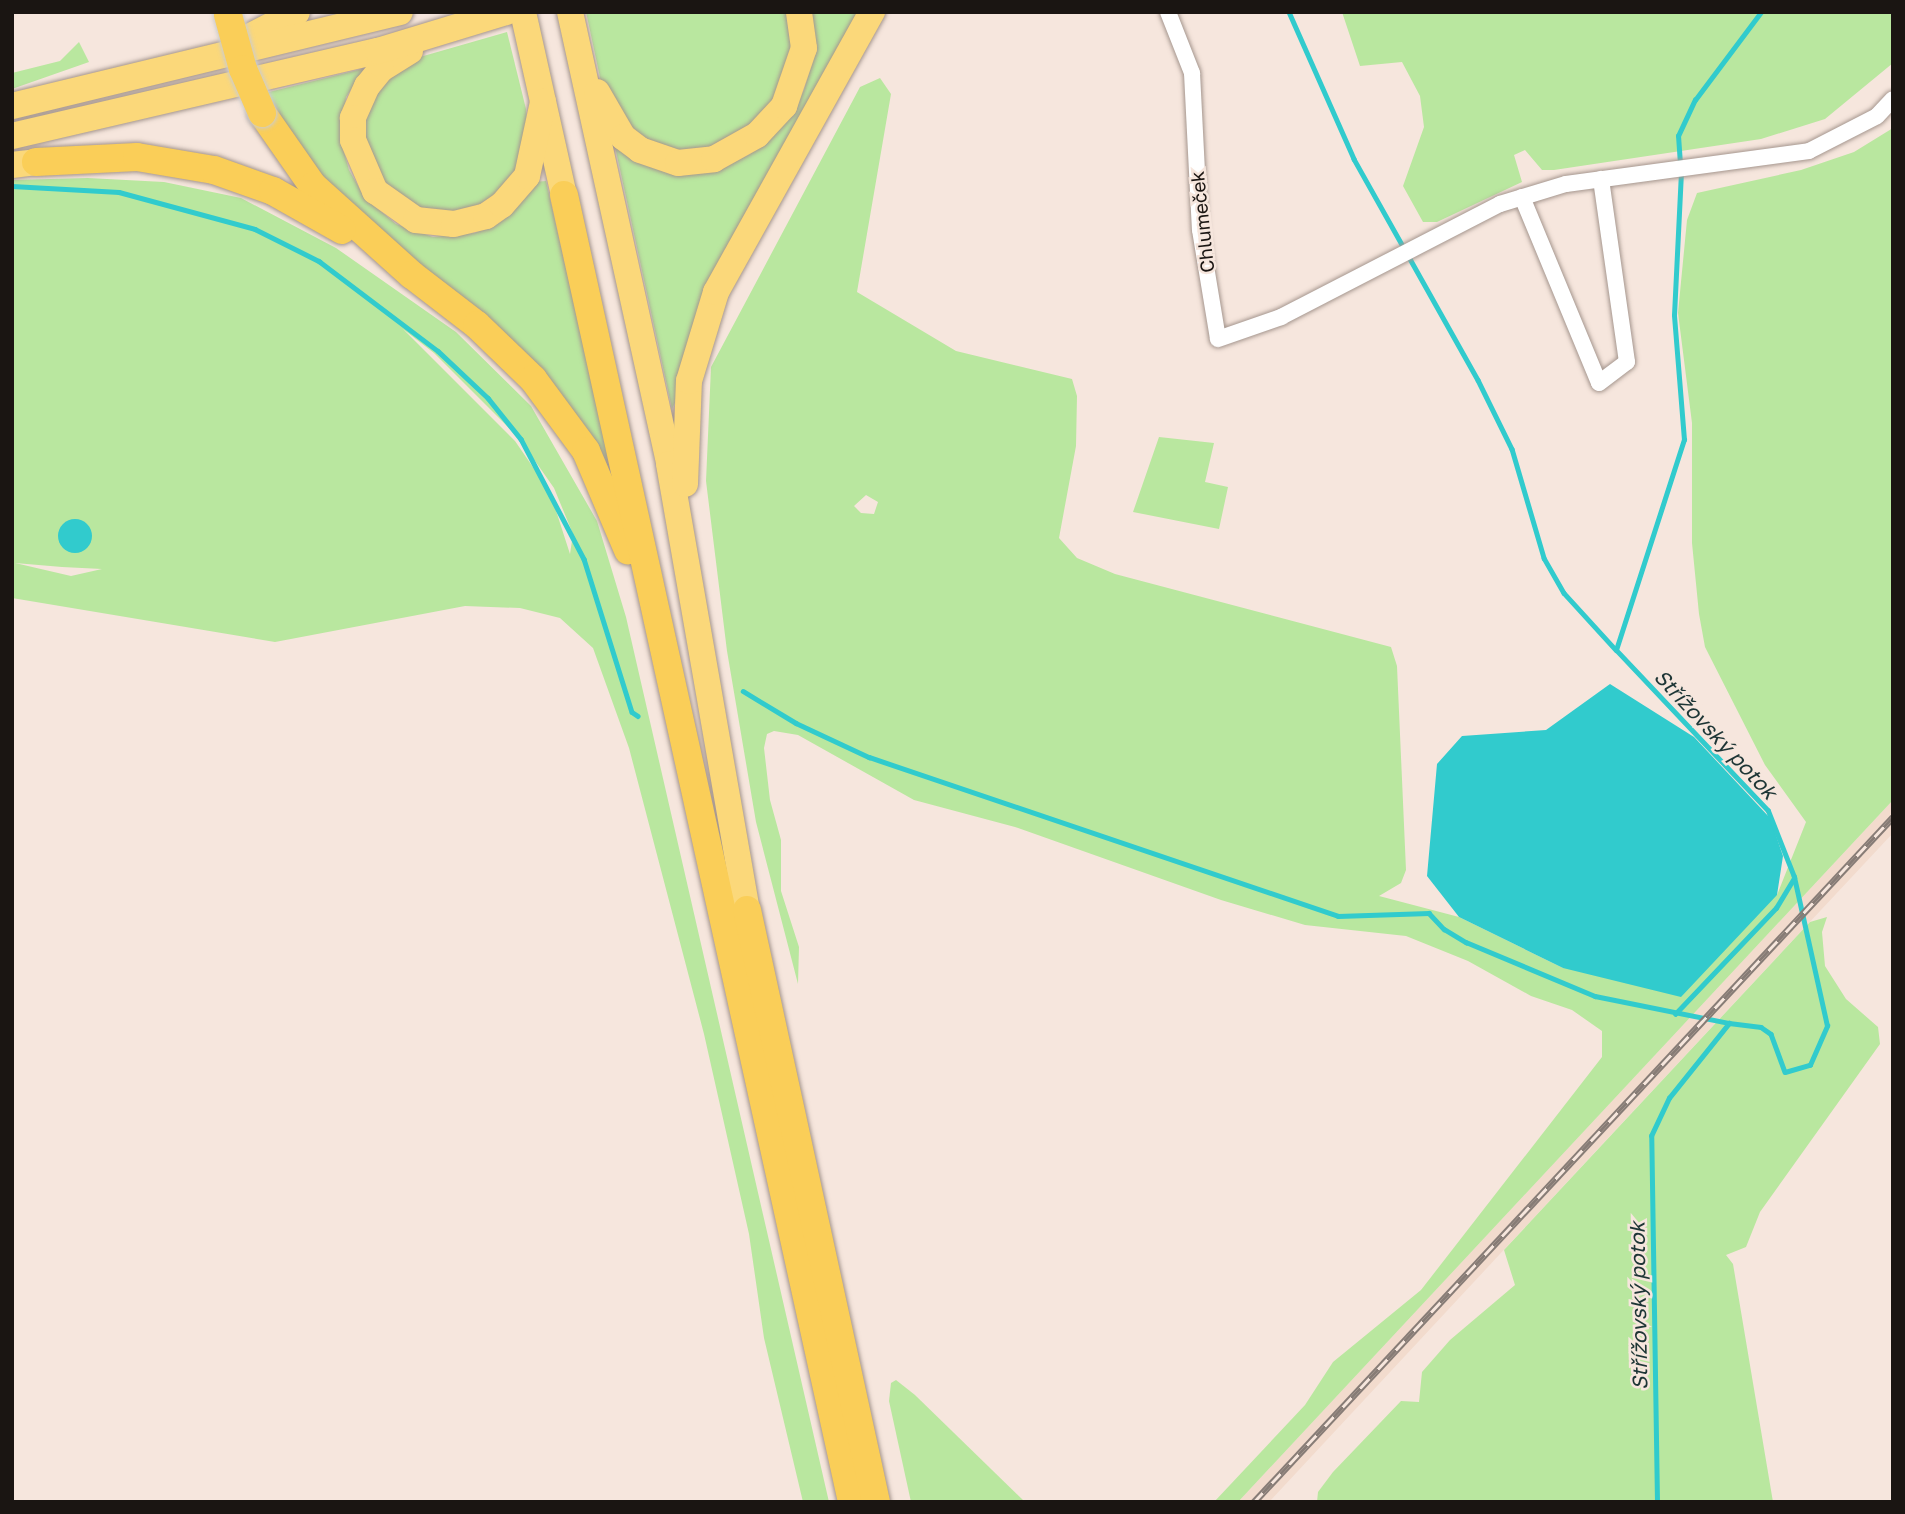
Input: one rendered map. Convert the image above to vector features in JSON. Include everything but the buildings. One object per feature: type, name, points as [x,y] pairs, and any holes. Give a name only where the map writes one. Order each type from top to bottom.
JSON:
[{"type":"highway","points":[[176,68],[297,12]]},
{"type":"highway","points":[[12,106],[400,12]]},
{"type":"highway","points":[[12,135],[226,89],[440,34],[506,12]]},
{"type":"highway","points":[[523,12],[852,1502]]},
{"type":"highway","points":[[571,19],[602,105],[623,137],[657,159],[697,163],[744,145],[784,106],[804,48],[799,12]]},
{"type":"highway","points":[[705,660],[684,469],[686,407],[695,352],[734,255],[872,12]]},
{"type":"highway","points":[[228,14],[243,69],[262,113],[313,186],[412,275],[506,351],[561,415],[603,487],[657,624]]},
{"type":"highway","points":[[571,19],[669,464],[747,910],[876,1502]]},
{"type":"highway","points":[[440,34],[381,69],[358,102],[353,118],[360,165],[375,191],[402,213],[434,225],[454,225],[486,216],[502,205],[530,167],[543,102]]},
{"type":"highway","points":[[24,163],[137,157],[214,170],[304,206],[412,275]]},
{"type":"street","name":"Chlumeček","points":[[1168,12],[1192,73],[1200,230],[1218,339],[1309,304],[1500,204],[1522,197]]},
{"type":"street","points":[[1601,179],[1627,362],[1599,383],[1522,197],[1601,179],[1809,151],[1877,116],[1893,99]]},
{"type":"shaded area","points":[[1893,800],[1893,833],[1269,1502],[1238,1502]]},
{"type":"green space","points":[[586,12],[791,12],[797,48],[766,116],[696,156],[644,144],[601,82]]},
{"type":"green space","points":[[811,12],[860,12],[672,409],[614,142],[635,160],[677,175],[718,170],[750,154],[793,112],[804,90],[816,49]]},
{"type":"green space","points":[[1342,12],[1893,12],[1893,63],[1825,119],[1761,139],[1554,170],[1542,170],[1525,150],[1514,155],[1522,182],[1437,222],[1423,222],[1403,186],[1424,127],[1420,96],[1402,62],[1360,66]]},
{"type":"green space","points":[[507,32],[526,109],[528,132],[520,169],[484,211],[418,216],[365,163],[363,104],[399,63]]},
{"type":"green space","points":[[79,42],[89,62],[12,89],[12,73],[60,61]]},
{"type":"green space","points":[[366,68],[346,97],[341,141],[349,170],[365,198],[396,224],[433,237],[475,233],[510,215],[534,182],[546,181],[618,496],[596,453],[341,205],[265,93]]},
{"type":"green space","points":[[880,78],[891,94],[857,292],[956,351],[1072,379],[1077,396],[1076,446],[1059,538],[1077,558],[1115,574],[1391,647],[1397,666],[1406,870],[1401,883],[1379,896],[1459,917],[1563,968],[1777,895],[1806,822],[1765,765],[1705,647],[1692,543],[1692,423],[1678,313],[1687,220],[1697,193],[1801,170],[1854,152],[1893,128],[1893,800],[1238,1502],[1214,1502],[1305,1405],[1333,1362],[1421,1290],[1602,1057],[1602,1031],[1572,1010],[1531,996],[1468,961],[1406,936],[1305,925],[1221,900],[1015,827],[914,800],[798,735],[774,731],[767,734],[764,748],[770,800],[781,840],[781,891],[799,947],[798,984],[756,822],[727,651],[706,481],[711,367],[860,87]],"holes":[[[866,495],[878,502],[874,514],[861,513],[854,506]]]},
{"type":"green space","points":[[88,178],[164,182],[241,198],[336,248],[456,332],[531,406],[597,521],[626,617],[829,1502],[803,1502],[764,1338],[749,1234],[704,1034],[629,748],[593,648],[560,618],[520,608],[465,606],[275,642],[12,598],[12,180]],"holes":[[[403,329],[434,353],[519,438],[554,488],[573,534],[570,554],[550,492],[515,441]],[[15,563],[62,567],[102,569],[71,576]]]},
{"type":"green space","points":[[1159,437],[1214,443],[1205,482],[1228,487],[1219,529],[1133,512]]},
{"type":"green space","points":[[1827,917],[1822,932],[1825,966],[1846,999],[1878,1027],[1880,1044],[1760,1212],[1746,1247],[1726,1255],[1733,1264],[1773,1502],[1317,1502],[1318,1492],[1333,1472],[1401,1401],[1419,1402],[1422,1372],[1450,1340],[1515,1285],[1504,1250],[1810,922]]},
{"type":"green space","points":[[896,1380],[915,1395],[1025,1502],[911,1502],[889,1401],[891,1383]]},
{"type":"water","points":[[75,519],[87,524],[92,536],[87,548],[75,553],[63,548],[58,536],[63,524]]},
{"type":"water","points":[[1610,684],[1694,737],[1770,818],[1783,856],[1777,895],[1681,997],[1563,968],[1459,917],[1427,876],[1437,764],[1462,736],[1546,730]]},
{"type":"waterway","points":[[1289,12],[1354,159],[1478,380],[1512,449],[1544,558],[1564,593],[1616,650]]},
{"type":"waterway","name":"Střížovský potok","points":[[1680,164],[1678,136],[1695,100],[1761,12]]},
{"type":"waterway","name":"Střížovský potok","points":[[1657,1502],[1651,1136],[1669,1098],[1729,1023],[1761,1027],[1771,1034],[1785,1072],[1810,1065],[1827,1026],[1794,877],[1768,811],[1616,650],[1684,440],[1674,315],[1681,173]]},
{"type":"waterway","points":[[12,186],[119,192],[255,229],[319,261],[438,351],[488,398],[521,439],[584,559],[632,712],[638,716]]},
{"type":"waterway","points":[[743,691],[796,723],[869,757],[1338,916],[1429,913],[1444,929],[1466,942],[1595,996],[1729,1023]]},
{"type":"waterway","points":[[1675,1014],[1776,908],[1794,878]]},
{"type":"railway","points":[[1254,1502],[1893,817]]}]
